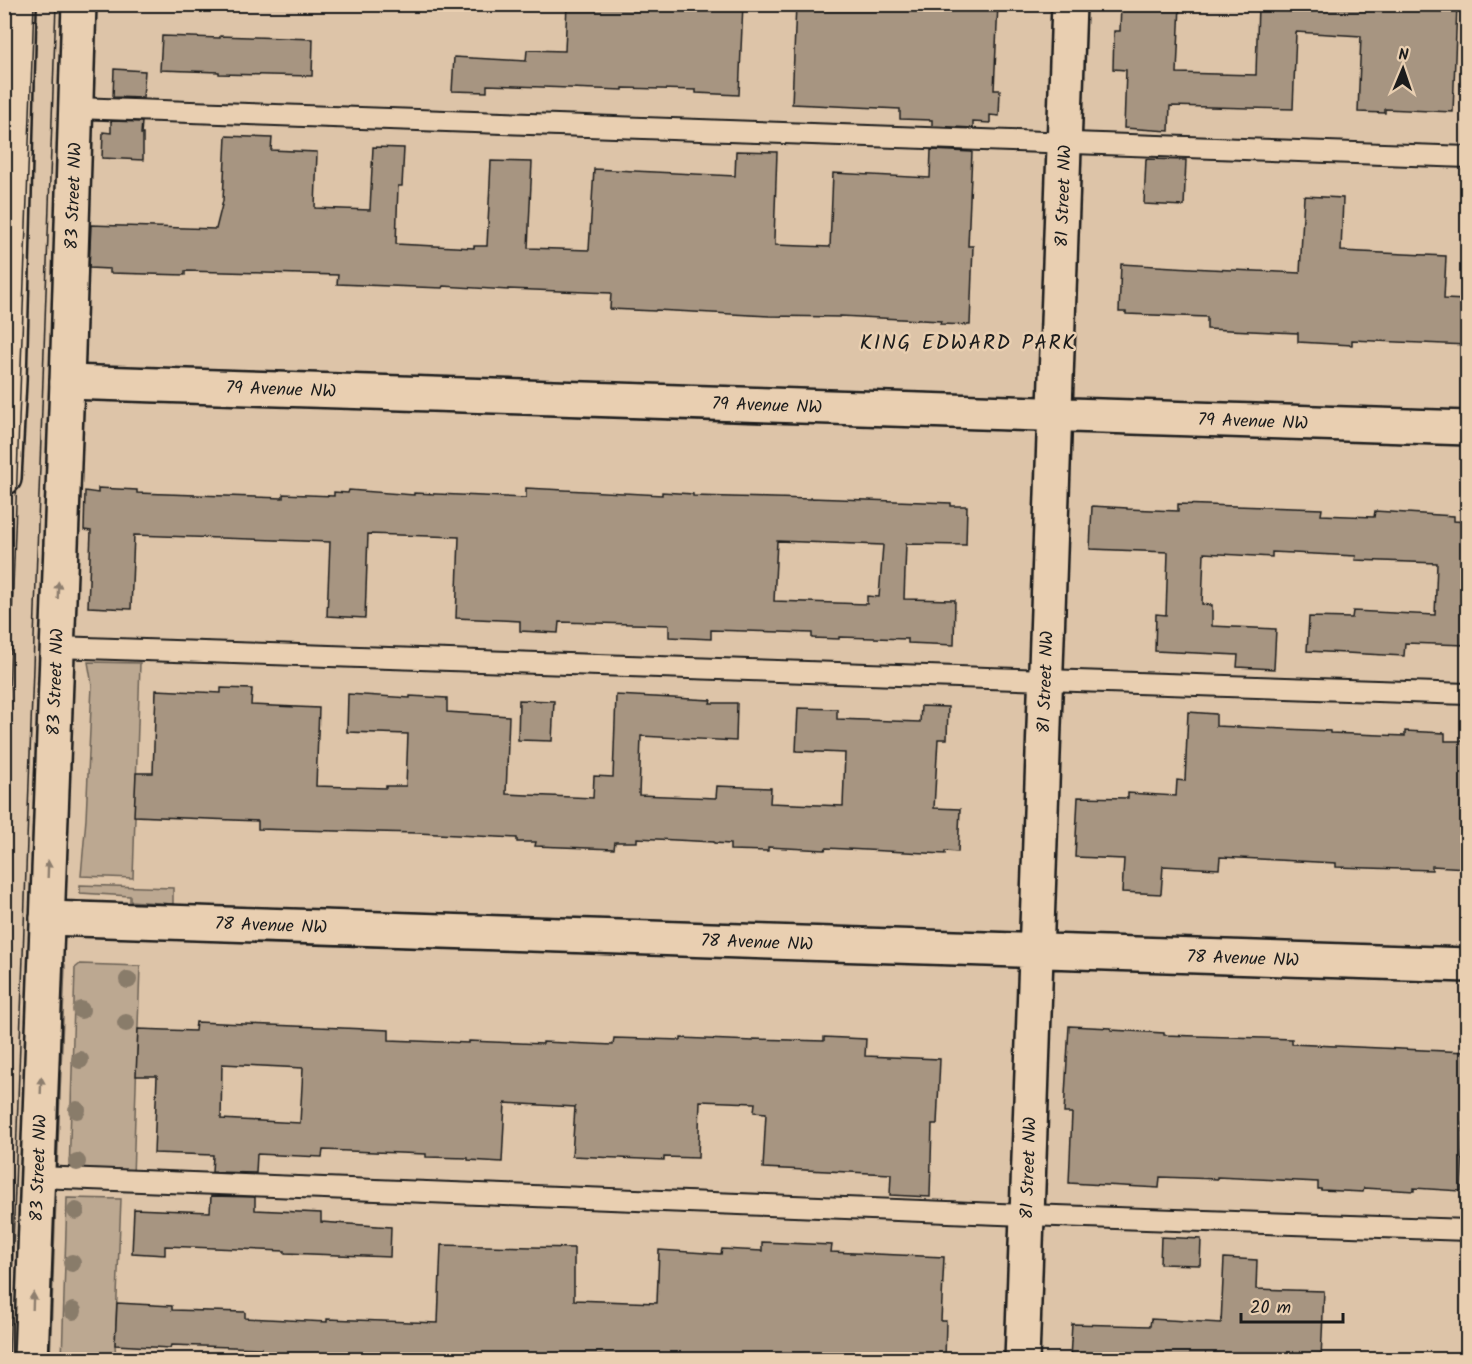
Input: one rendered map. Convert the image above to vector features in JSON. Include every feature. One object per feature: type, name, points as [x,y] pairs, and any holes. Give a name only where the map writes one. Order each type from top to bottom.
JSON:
[{"type":"street","points":[[4,478],[10,108],[19,4]]},
{"type":"street","name":"83 Street NW","points":[[31,1359],[79,4]]},
{"type":"street","name":"81 Street NW","points":[[1022,1359],[1069,4]]},
{"type":"street","name":"79 Avenue NW","points":[[67,382],[1467,429]]},
{"type":"street","name":"78 Avenue NW","points":[[47,918],[1467,965]]},
{"type":"lane","points":[[75,108],[1467,157]]},
{"type":"lane","points":[[56,648],[1467,694]]},
{"type":"lane","points":[[38,1177],[1467,1230]]},
{"type":"shaded area","points":[[88,662],[140,663],[133,878],[81,876],[92,685]]},
{"type":"shaded area","points":[[80,885],[173,888],[173,904],[130,901],[130,896],[80,893]]},
{"type":"shaded area","points":[[62,958],[65,965],[57,1171],[51,1167]]},
{"type":"shaded area","points":[[80,964],[140,966],[133,1177],[69,1175],[75,968]]},
{"type":"shaded area","points":[[56,1197],[50,1359],[44,1360],[50,1203]]},
{"type":"shaded area","points":[[67,1198],[121,1199],[116,1359],[62,1360]]},
{"type":"building","points":[[567,4],[743,4],[739,95],[696,93],[696,90],[487,85],[487,92],[452,91],[454,57],[526,61],[527,50],[565,51]]},
{"type":"building","points":[[796,4],[998,4],[994,90],[1000,90],[999,116],[990,115],[990,123],[973,122],[973,128],[932,126],[932,120],[900,119],[900,109],[792,104]]},
{"type":"building","points":[[1121,4],[1180,4],[1177,73],[1256,75],[1258,4],[1457,4],[1453,112],[1385,109],[1385,113],[1358,112],[1361,36],[1296,32],[1293,109],[1170,106],[1169,131],[1124,128],[1126,70],[1113,69],[1114,31],[1120,31]]},
{"type":"building","points":[[162,36],[313,39],[312,76],[160,70]]},
{"type":"building","points":[[114,69],[145,71],[143,98],[113,97]]},
{"type":"building","points":[[111,121],[142,122],[143,160],[102,158],[103,132],[111,133]]},
{"type":"building","points":[[226,136],[272,138],[271,150],[317,152],[315,208],[370,210],[373,147],[404,148],[402,186],[398,186],[396,244],[474,248],[474,246],[487,246],[491,161],[532,162],[528,248],[589,250],[594,169],[735,176],[736,151],[777,152],[775,245],[830,247],[833,173],[930,178],[931,150],[972,152],[968,246],[973,246],[970,325],[940,324],[941,321],[840,316],[769,316],[610,309],[611,293],[337,284],[338,275],[185,271],[185,275],[110,273],[110,269],[89,268],[91,225],[216,229],[223,201]]},
{"type":"building","points":[[1146,159],[1186,160],[1184,206],[1144,204]]},
{"type":"building","points":[[1304,196],[1343,198],[1341,251],[1446,256],[1444,299],[1467,300],[1467,345],[1352,340],[1352,345],[1298,342],[1298,333],[1207,329],[1207,317],[1119,312],[1121,264],[1300,273]]},
{"type":"building","points":[[98,488],[137,490],[137,493],[283,498],[283,494],[334,496],[334,492],[348,493],[349,490],[414,495],[414,493],[526,498],[526,488],[662,495],[662,492],[693,494],[693,496],[951,503],[951,506],[967,506],[966,545],[906,544],[904,599],[955,600],[954,645],[908,643],[908,639],[812,638],[812,633],[711,630],[711,639],[669,637],[669,625],[559,622],[558,633],[520,631],[520,621],[456,618],[459,537],[368,534],[365,618],[327,616],[330,542],[134,535],[131,609],[88,607],[91,531],[84,530],[85,491],[98,493]],"holes":[[[777,541],[883,545],[879,597],[867,596],[867,604],[774,601]]]},
{"type":"building","points":[[1178,504],[1322,509],[1321,515],[1374,517],[1375,511],[1454,516],[1454,521],[1467,522],[1467,645],[1405,643],[1404,656],[1307,651],[1309,617],[1352,618],[1353,611],[1435,615],[1437,563],[1355,560],[1356,556],[1272,552],[1272,557],[1204,553],[1202,604],[1212,605],[1212,626],[1276,629],[1274,669],[1237,667],[1238,655],[1155,651],[1156,614],[1166,615],[1168,552],[1090,549],[1092,506],[1178,511]]},
{"type":"building","points":[[221,688],[252,689],[251,705],[319,708],[316,786],[386,788],[386,786],[406,786],[408,734],[347,732],[348,694],[410,698],[410,696],[447,698],[447,712],[509,716],[506,794],[593,798],[594,776],[613,777],[616,695],[737,703],[736,741],[641,736],[639,795],[716,798],[717,786],[771,788],[770,803],[843,806],[845,753],[796,751],[798,708],[837,709],[837,719],[920,722],[921,706],[948,707],[947,739],[938,739],[934,808],[960,809],[958,852],[945,851],[945,854],[768,847],[768,851],[730,850],[730,844],[637,838],[637,842],[615,842],[614,849],[535,846],[536,842],[517,842],[517,838],[258,829],[258,821],[134,816],[136,773],[153,773],[156,690],[221,693]]},
{"type":"building","points":[[519,700],[554,701],[552,741],[518,740]]},
{"type":"building","points":[[1188,712],[1216,714],[1216,726],[1405,736],[1405,731],[1445,733],[1445,741],[1467,741],[1467,868],[1432,866],[1432,870],[1336,867],[1336,863],[1220,857],[1219,869],[1163,866],[1161,894],[1122,892],[1124,859],[1075,857],[1078,797],[1128,798],[1128,793],[1176,796],[1177,780],[1185,781]]},
{"type":"building","points":[[196,1022],[389,1030],[389,1040],[613,1045],[614,1038],[753,1041],[753,1039],[824,1041],[824,1037],[866,1039],[865,1056],[940,1059],[937,1124],[932,1124],[930,1197],[890,1195],[891,1174],[763,1168],[766,1113],[754,1112],[755,1103],[700,1101],[698,1158],[664,1157],[664,1160],[572,1156],[575,1107],[505,1103],[502,1162],[426,1157],[426,1154],[323,1150],[322,1157],[257,1154],[256,1173],[212,1172],[213,1155],[154,1153],[157,1076],[136,1076],[138,1029],[195,1031]],"holes":[[[222,1064],[303,1068],[300,1123],[221,1119]]]},
{"type":"building","points":[[1069,1026],[1164,1033],[1164,1035],[1292,1039],[1292,1044],[1467,1052],[1461,1191],[1414,1188],[1414,1191],[1364,1188],[1363,1192],[1321,1190],[1318,1189],[1318,1182],[1217,1177],[1217,1179],[1160,1177],[1159,1188],[1069,1183],[1072,1113],[1064,1113]]},
{"type":"building","points":[[211,1196],[255,1197],[255,1210],[321,1213],[321,1222],[391,1227],[390,1257],[165,1246],[165,1255],[132,1253],[134,1209],[210,1212]]},
{"type":"building","points":[[1161,1237],[1201,1239],[1200,1265],[1160,1264]]},
{"type":"building","points":[[762,1242],[832,1245],[831,1252],[944,1257],[941,1321],[946,1321],[945,1359],[692,1359],[526,1354],[526,1359],[274,1359],[274,1356],[260,1355],[261,1348],[171,1345],[170,1348],[115,1345],[117,1303],[172,1306],[172,1310],[245,1312],[245,1318],[327,1322],[327,1319],[438,1323],[441,1245],[574,1248],[574,1300],[657,1303],[659,1250],[721,1254],[722,1249],[762,1251]]},
{"type":"building","points":[[1224,1258],[1257,1260],[1256,1289],[1324,1291],[1321,1359],[1070,1359],[1072,1324],[1150,1326],[1151,1319],[1221,1323]]},
{"type":"tram line","points":[[4,837],[34,4]]},
{"type":"tram line","points":[[9,1360],[56,4]]},
{"type":"district","name":"KING EDWARD PARK","points":[[968,342]]}]
